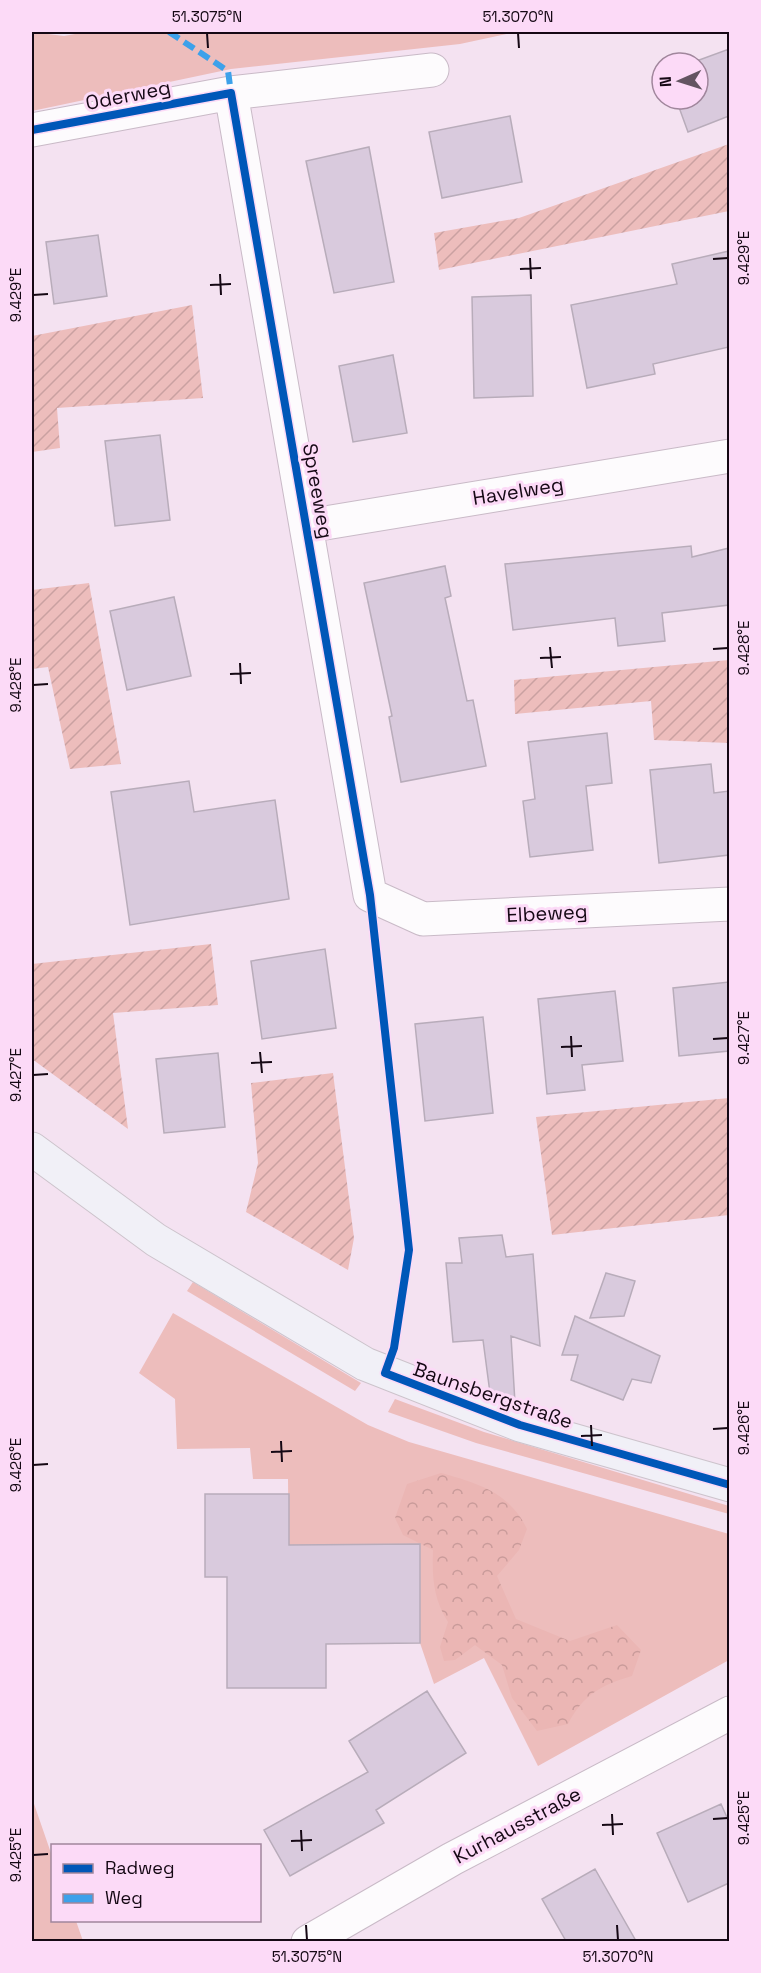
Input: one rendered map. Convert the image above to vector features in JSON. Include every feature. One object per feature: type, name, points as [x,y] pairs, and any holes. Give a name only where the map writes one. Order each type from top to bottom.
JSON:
[{"type":"main road","name":"Baunsbergstraße","points":[[32,1149],[156,1240],[364,1364],[520,1425],[729,1485]]},
{"type":"street","name":"Oderweg","points":[[32,130],[231,93],[432,70]]},
{"type":"street","name":"Spreeweg","points":[[231,93],[370,895]]},
{"type":"street","name":"Havelweg","points":[[307,526],[729,456]]},
{"type":"street","name":"Elbeweg","points":[[370,895],[423,919],[729,904]]},
{"type":"street","name":"Kurhausstraße","points":[[308,1941],[452,1859],[729,1713]]},
{"type":"shaded area","points":[[32,32],[64,36],[86,32],[516,32],[460,44],[231,69],[32,111]]},
{"type":"shaded area","points":[[729,144],[729,211],[439,270],[434,233],[519,218]]},
{"type":"shaded area","points":[[192,305],[203,398],[57,408],[60,448],[32,452],[32,336]]},
{"type":"shaded area","points":[[89,583],[121,764],[70,769],[48,667],[32,669],[32,590]]},
{"type":"shaded area","points":[[729,660],[729,743],[654,740],[651,701],[515,714],[514,680]]},
{"type":"shaded area","points":[[211,944],[218,1005],[113,1013],[128,1129],[32,1059],[32,964]]},
{"type":"shaded area","points":[[333,1073],[354,1238],[348,1270],[246,1212],[258,1163],[251,1083]]},
{"type":"shaded area","points":[[729,1098],[729,1215],[552,1235],[536,1117]]},
{"type":"shaded area","points":[[193,1282],[361,1383],[355,1391],[187,1291]]},
{"type":"shaded area","points":[[173,1313],[368,1425],[409,1442],[729,1534],[729,1660],[538,1766],[484,1658],[434,1684],[420,1643],[420,1545],[289,1590],[288,1479],[253,1479],[250,1448],[177,1449],[175,1399],[139,1373]]},
{"type":"shaded area","points":[[395,1399],[484,1432],[729,1506],[729,1514],[476,1443],[388,1412]]},
{"type":"shaded area","points":[[32,1798],[51,1853],[51,1922],[76,1922],[83,1941],[32,1941]]},
{"type":"green space","points":[[441,1473],[492,1491],[512,1506],[527,1529],[519,1550],[497,1576],[516,1619],[570,1641],[617,1625],[641,1650],[632,1676],[594,1692],[580,1706],[568,1724],[537,1731],[512,1698],[502,1665],[475,1645],[455,1660],[444,1661],[440,1647],[448,1622],[439,1605],[434,1587],[433,1550],[403,1535],[395,1518],[407,1484]]},
{"type":"building","points":[[729,49],[729,116],[688,132],[680,111],[710,111],[710,56]]},
{"type":"building","points":[[510,116],[522,182],[442,198],[429,132]]},
{"type":"building","points":[[369,147],[394,282],[334,293],[306,161]]},
{"type":"building","points":[[98,235],[107,296],[54,304],[46,242]]},
{"type":"building","points":[[729,251],[729,347],[653,364],[655,374],[587,388],[571,305],[677,284],[672,264]]},
{"type":"building","points":[[531,295],[533,396],[474,398],[472,297]]},
{"type":"building","points":[[393,355],[407,433],[353,442],[339,366]]},
{"type":"building","points":[[160,435],[170,520],[115,526],[105,441]]},
{"type":"building","points":[[691,546],[692,557],[729,548],[729,605],[662,613],[665,641],[618,646],[615,618],[513,630],[505,564]]},
{"type":"building","points":[[445,566],[451,596],[445,598],[467,701],[473,700],[486,766],[401,782],[389,717],[392,716],[364,583]]},
{"type":"building","points":[[174,597],[191,676],[127,690],[110,611]]},
{"type":"building","points":[[607,733],[612,783],[586,786],[593,850],[530,857],[523,801],[535,799],[528,742]]},
{"type":"building","points":[[711,764],[714,793],[729,791],[729,855],[659,863],[650,770]]},
{"type":"building","points":[[189,781],[194,812],[275,800],[289,899],[130,925],[111,792]]},
{"type":"building","points":[[325,949],[336,1028],[262,1039],[251,961]]},
{"type":"building","points":[[729,982],[729,1051],[679,1056],[673,988]]},
{"type":"building","points":[[615,991],[623,1061],[582,1065],[585,1090],[547,1094],[538,999]]},
{"type":"building","points":[[483,1017],[493,1113],[425,1121],[415,1024]]},
{"type":"building","points":[[218,1053],[225,1127],[164,1133],[156,1059]]},
{"type":"building","points":[[502,1235],[506,1257],[533,1254],[540,1346],[511,1336],[515,1403],[490,1393],[483,1340],[453,1342],[446,1263],[462,1263],[459,1238]]},
{"type":"building","points":[[606,1273],[635,1281],[624,1316],[590,1318]]},
{"type":"building","points":[[575,1316],[660,1356],[651,1383],[632,1379],[623,1400],[571,1380],[578,1355],[562,1355]]},
{"type":"building","points":[[205,1494],[289,1494],[289,1545],[420,1544],[420,1643],[326,1644],[326,1688],[227,1688],[227,1577],[205,1577]]},
{"type":"building","points":[[427,1691],[466,1753],[376,1810],[384,1823],[290,1876],[264,1830],[368,1772],[349,1741]]},
{"type":"building","points":[[721,1804],[729,1822],[729,1883],[688,1902],[657,1833]]},
{"type":"building","points":[[595,1869],[636,1941],[566,1941],[542,1899]]},
{"type":"marked path","points":[[169,32],[228,71],[231,93]]},
{"type":"cycle path","points":[[32,130],[231,93],[370,895],[409,1250],[394,1348],[385,1373],[520,1425],[730,1485]]}]
